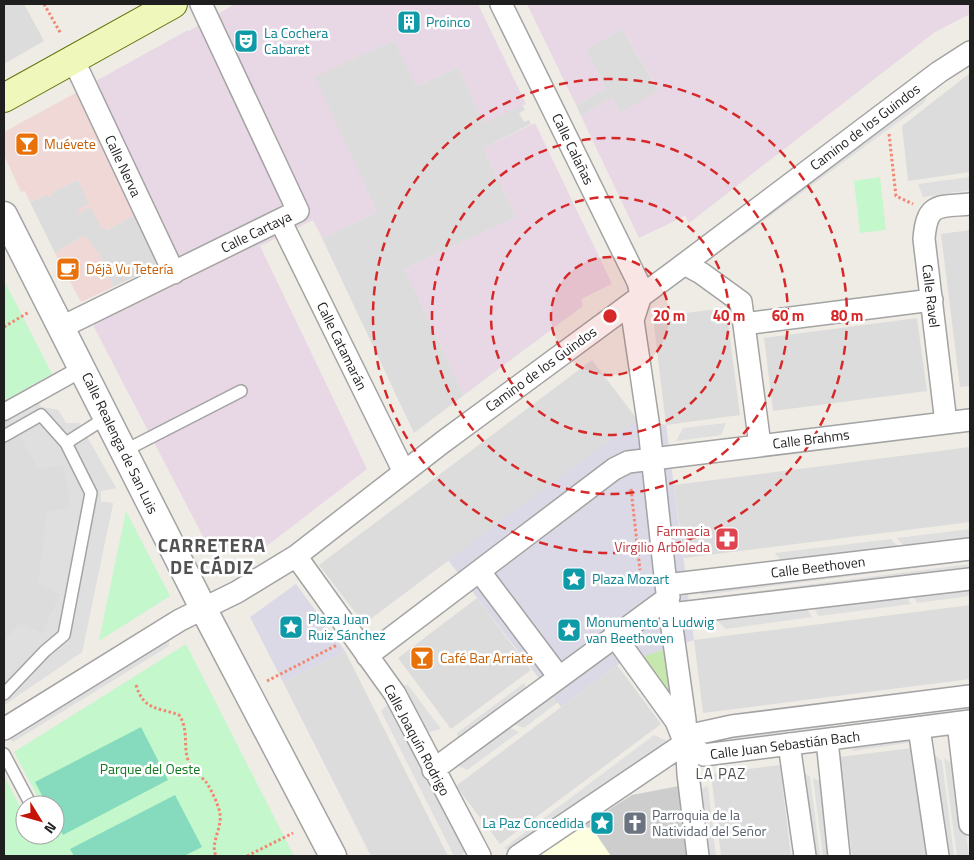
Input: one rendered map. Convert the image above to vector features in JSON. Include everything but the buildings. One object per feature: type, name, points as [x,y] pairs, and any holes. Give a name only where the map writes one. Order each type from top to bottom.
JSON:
[{"type":"main road","points":[[4,98],[172,4]]},
{"type":"street","name":"Calle Cartaya","points":[[62,327],[298,211],[201,4]]},
{"type":"street","name":"Calle Calañas","points":[[501,4],[638,282],[640,295]]},
{"type":"street","name":"Camino de los Guindos","points":[[5,725],[180,620],[204,610],[296,556],[404,472],[640,295],[939,72],[970,52]]},
{"type":"street","name":"Calle Nerva","points":[[73,60],[174,273]]},
{"type":"street","name":"Calle Ravel","points":[[946,423],[924,239],[927,216],[936,208],[970,204]]},
{"type":"street","name":"Calle Realenga de San Luis","points":[[4,215],[204,610],[333,856]]},
{"type":"street","name":"Calle Catamarán","points":[[280,220],[404,472]]},
{"type":"street","points":[[684,264],[701,273],[741,302],[760,444]]},
{"type":"street","points":[[640,295],[633,320],[649,428],[651,458],[685,720],[685,743],[698,856]]},
{"type":"street","points":[[744,324],[932,300]]},
{"type":"street","points":[[4,412],[83,368]]},
{"type":"street","name":"Calle Brahms","points":[[651,458],[970,420]]},
{"type":"street","points":[[367,656],[614,469],[628,462],[651,458]]},
{"type":"street","name":"Calle Beethoven","points":[[669,598],[970,549]]},
{"type":"street","name":"Calle Joaquín Rodrigo","points":[[296,556],[395,694],[433,770],[480,856]]},
{"type":"street","points":[[480,572],[560,677]]},
{"type":"street","points":[[433,770],[614,635],[669,598],[970,579]]},
{"type":"street","points":[[614,635],[676,720],[685,743]]},
{"type":"street","name":"Calle Juan Sebastián Bach","points":[[964,722],[704,755],[685,743],[700,733],[732,726],[970,696]]},
{"type":"street","points":[[964,722],[970,824]]},
{"type":"street","points":[[919,728],[938,856]]},
{"type":"street","points":[[827,740],[840,856]]},
{"type":"street","points":[[518,856],[685,743]]},
{"type":"street","points":[[789,744],[805,856]]},
{"type":"lane","points":[[124,451],[241,391]]},
{"type":"lane","points":[[4,436],[41,415],[66,443],[91,493],[64,635],[44,651],[4,694]]},
{"type":"lane","points":[[66,443],[107,417]]},
{"type":"lane","points":[[4,754],[26,795]]},
{"type":"path","points":[[44,4],[61,34]]},
{"type":"path","points":[[888,133],[896,196],[913,204]]},
{"type":"path","points":[[631,489],[640,570]]},
{"type":"path","points":[[267,681],[343,641]]},
{"type":"path","points":[[136,685],[138,694],[154,709],[179,716],[184,724],[188,758],[197,774],[206,783],[220,814],[218,833],[214,844],[216,856]]},
{"type":"path","points":[[247,856],[293,833]]},
{"type":"shaded area","points":[[4,4],[24,4],[44,41],[4,64]]},
{"type":"shaded area","points":[[235,4],[478,4],[526,104],[484,123],[458,67],[417,86],[394,40],[315,77],[377,212],[322,238],[313,220],[260,246],[367,469],[255,555],[208,546],[94,327],[95,323],[186,279],[94,82]]},
{"type":"shaded area","points":[[527,4],[970,4],[970,14],[935,32],[689,223],[685,216],[639,238],[581,116],[612,98],[620,113],[659,90],[622,29],[585,50],[606,88],[576,105]]},
{"type":"shaded area","points":[[622,29],[659,91],[620,113],[612,98],[581,116],[576,105],[606,88],[585,50]]},
{"type":"shaded area","points":[[394,40],[417,86],[458,67],[484,122],[522,105],[525,110],[519,113],[524,122],[529,120],[531,124],[483,148],[516,217],[405,269],[464,395],[414,433],[322,238],[377,212],[314,77]]},
{"type":"shaded area","points":[[970,73],[970,172],[908,181],[902,126]]},
{"type":"shaded area","points":[[79,91],[136,214],[108,230],[107,228],[102,230],[91,207],[79,213],[77,210],[89,204],[78,180],[52,192],[53,195],[49,197],[48,194],[30,202],[25,191],[21,192],[4,155],[4,132]]},
{"type":"shaded area","points":[[929,91],[924,103],[743,236],[738,233]]},
{"type":"shaded area","points":[[535,123],[612,284],[581,299],[583,306],[464,395],[405,269],[516,217],[483,148]]},
{"type":"shaded area","points":[[970,177],[970,190],[923,197],[918,184]]},
{"type":"shaded area","points":[[78,180],[91,207],[108,230],[136,214],[160,265],[113,287],[98,251],[96,252],[83,236],[55,253],[30,202],[48,194],[49,197],[53,195],[52,192]]},
{"type":"shaded area","points":[[970,230],[970,386],[960,387],[941,234]]},
{"type":"shaded area","points":[[83,236],[85,239],[88,237],[96,252],[98,251],[113,287],[81,302],[55,253]]},
{"type":"shaded area","points":[[726,308],[740,415],[666,425],[653,317]]},
{"type":"shaded area","points":[[917,318],[927,391],[773,411],[764,338]]},
{"type":"shaded area","points":[[592,360],[637,419],[364,624],[319,565]]},
{"type":"shaded area","points":[[38,402],[41,407],[58,410],[66,423],[79,423],[116,488],[101,491],[101,502],[113,503],[82,652],[4,705],[4,421]]},
{"type":"shaded area","points":[[38,402],[41,407],[58,410],[66,423],[79,423],[116,488],[101,491],[101,502],[113,503],[82,652],[4,705],[4,641],[20,623],[42,633],[60,594],[38,584],[47,512],[71,507],[63,465],[39,469],[9,419]]},
{"type":"shaded area","name":"Plaza Mozart","points":[[637,419],[666,425],[694,640],[617,665],[561,707],[448,560]]},
{"type":"shaded area","points":[[726,423],[721,435],[676,441],[683,428]]},
{"type":"shaded area","points":[[970,447],[970,522],[684,558],[674,485]]},
{"type":"shaded area","points":[[970,529],[970,541],[907,550],[897,538]]},
{"type":"shaded area","points":[[891,539],[901,551],[785,565],[775,553]]},
{"type":"shaded area","points":[[970,556],[970,561],[702,595],[698,591]]},
{"type":"shaded area","points":[[970,564],[970,569],[701,603],[702,598]]},
{"type":"shaded area","name":"Plaza Juan Ruiz Sánchez","points":[[296,584],[345,651],[283,682],[250,617]]},
{"type":"shaded area","points":[[970,584],[970,596],[917,603],[910,591]]},
{"type":"shaded area","points":[[904,592],[911,604],[819,616],[811,604]]},
{"type":"shaded area","points":[[477,598],[531,670],[451,729],[398,658]]},
{"type":"shaded area","points":[[805,605],[812,617],[726,629],[711,615]]},
{"type":"shaded area","points":[[970,605],[970,679],[703,713],[694,640]]},
{"type":"shaded area","points":[[169,639],[169,646],[13,742],[9,738]]},
{"type":"shaded area","points":[[345,651],[448,856],[371,856],[283,682]]},
{"type":"shaded area","points":[[594,657],[606,666],[524,728],[510,723]]},
{"type":"shaded area","points":[[617,665],[661,724],[500,844],[456,786]]},
{"type":"shaded area","points":[[524,683],[529,693],[459,745],[457,733]]},
{"type":"shaded area","points":[[408,685],[441,729],[429,732],[395,687]]},
{"type":"shaded area","points":[[393,700],[465,851],[461,856],[454,856],[381,711]]},
{"type":"shaded area","points":[[836,720],[833,726],[717,741],[713,736]]},
{"type":"shaded area","points":[[506,726],[519,732],[467,770],[454,764]]},
{"type":"shaded area","points":[[654,735],[667,741],[514,853],[504,848]]},
{"type":"shaded area","points":[[911,737],[908,743],[853,751],[851,743]]},
{"type":"shaded area","points":[[912,748],[926,856],[852,856],[839,757]]},
{"type":"shaded area","points":[[929,750],[942,761],[954,856],[943,856]]},
{"type":"shaded area","points":[[944,758],[957,767],[969,856],[957,856]]},
{"type":"shaded area","points":[[780,765],[791,856],[721,856],[711,774]]},
{"type":"shaded area","points":[[796,766],[810,777],[820,856],[808,856]]},
{"type":"shaded area","points":[[813,778],[825,783],[835,856],[823,856]]},
{"type":"shaded area","name":"Parroquia de la Natividad del Señor","points":[[679,786],[687,856],[611,856],[592,828],[582,827],[632,795]]},
{"type":"shaded area","points":[[708,786],[716,856],[704,856],[695,791]]},
{"type":"shaded area","points":[[582,827],[592,828],[611,856],[535,856]]},
{"type":"green space","points":[[880,177],[886,230],[860,233],[854,181]]},
{"type":"green space","points":[[4,280],[52,374],[4,401]]},
{"type":"green space","points":[[126,511],[170,596],[99,641]]},
{"type":"green space","points":[[661,632],[670,697],[630,645]]},
{"type":"green space","name":"Parque del Oeste","points":[[186,644],[294,856],[4,856],[4,775],[15,797],[15,845],[65,845],[65,795],[37,795],[14,752]]},
{"type":"green space","points":[[141,727],[168,780],[65,834],[65,795],[42,795],[35,782]]},
{"type":"green space","points":[[175,795],[202,847],[184,856],[74,856],[70,849]]},
{"type":"place","name":"Proinco","points":[[409,22]]},
{"type":"place","name":"La Cochera Cabaret","points":[[246,41]]},
{"type":"place","name":"Muévete","points":[[27,144]]},
{"type":"place","name":"Déjà Vu Tetería","points":[[68,269]]},
{"type":"place","name":"Farmacia Virgilio Arboleda","points":[[727,539]]},
{"type":"place","name":"Plaza Mozart","points":[[574,579]]},
{"type":"place","name":"Plaza Juan Ruiz Sánchez","points":[[291,627]]},
{"type":"place","name":"Monumento a Ludwig van Beethoven","points":[[569,630]]},
{"type":"place","name":"Café Bar Arriate","points":[[422,658]]},
{"type":"place","name":"La Paz Concedida","points":[[602,823]]},
{"type":"place","name":"Parroquia de la Natividad del Señor","points":[[635,823]]},
{"type":"district","name":"CARRETERA DE CÁDIZ","points":[[212,556]]},
{"type":"district","name":"LA PAZ","points":[[721,774]]}]
